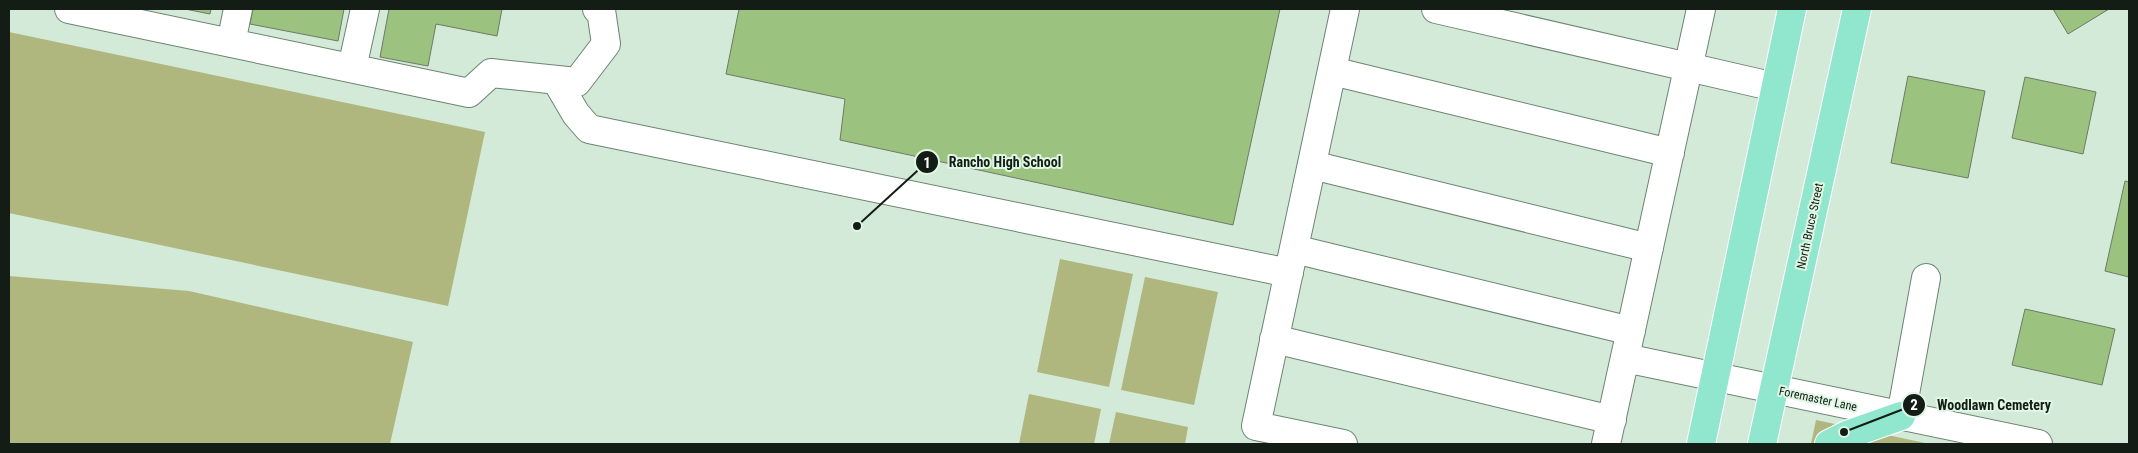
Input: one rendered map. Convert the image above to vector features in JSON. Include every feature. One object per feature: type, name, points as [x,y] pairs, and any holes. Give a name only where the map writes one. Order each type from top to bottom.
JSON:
[{"type":"main road","points":[[1702,444],[1792,9]]},
{"type":"main road","name":"North Bruce Street","points":[[1762,444],[1857,9]]},
{"type":"main road","points":[[1830,444],[1847,435],[1902,416]]},
{"type":"street","points":[[69,9],[103,12],[231,42],[469,93],[491,73],[577,82],[606,44],[601,10],[597,9]]},
{"type":"street","points":[[231,42],[238,9]]},
{"type":"street","points":[[352,68],[365,9]]},
{"type":"street","points":[[1342,444],[1256,426],[1345,9]]},
{"type":"street","points":[[1436,9],[1775,87]]},
{"type":"street","points":[[1274,340],[1609,432],[1701,9]]},
{"type":"street","points":[[1332,71],[1670,153]]},
{"type":"street","points":[[556,80],[576,114],[589,129],[1291,261],[1631,331]]},
{"type":"street","points":[[1312,165],[1649,248]]},
{"type":"street","points":[[1902,416],[1926,278]]},
{"type":"street","name":"Foremaster Lane","points":[[1625,358],[2038,444]]},
{"type":"green space","points":[[9,32],[485,132],[448,306],[9,213]]},
{"type":"green space","points":[[1060,259],[1133,274],[1109,387],[1037,372]]},
{"type":"green space","points":[[9,276],[189,291],[413,342],[390,444],[9,444]]},
{"type":"green space","points":[[1145,277],[1218,292],[1194,405],[1121,390]]},
{"type":"green space","points":[[1029,394],[1101,409],[1094,444],[1019,444]]},
{"type":"green space","points":[[1116,412],[1188,427],[1185,444],[1109,444]]},
{"type":"green space","points":[[1816,420],[1930,444],[1811,444]]},
{"type":"building","points":[[185,9],[211,9],[210,14]]},
{"type":"building","points":[[253,9],[344,9],[338,41],[250,24]]},
{"type":"building","points":[[389,9],[502,9],[497,36],[436,24],[428,66],[380,57]]},
{"type":"building","points":[[739,9],[1280,9],[1233,225],[840,140],[845,99],[726,74]]},
{"type":"building","points":[[2053,9],[2109,9],[2068,34]]},
{"type":"building","points":[[1908,76],[1985,91],[1968,178],[1891,163]]},
{"type":"building","points":[[2025,77],[2096,92],[2083,154],[2012,138]]},
{"type":"building","points":[[2125,181],[2129,182],[2129,277],[2105,271]]},
{"type":"building","points":[[2025,309],[2115,329],[2102,385],[2012,365]]},
{"type":"place","name":"Rancho High School","points":[[857,226]]},
{"type":"place","name":"Woodlawn Cemetery","points":[[1844,432]]}]
